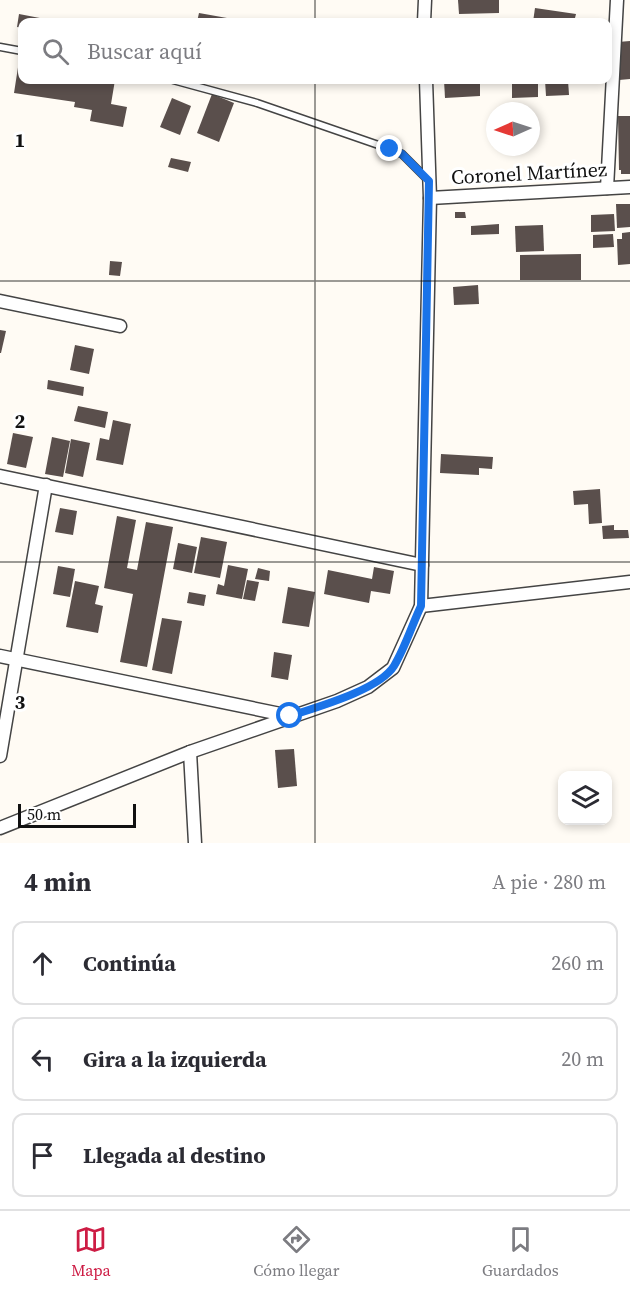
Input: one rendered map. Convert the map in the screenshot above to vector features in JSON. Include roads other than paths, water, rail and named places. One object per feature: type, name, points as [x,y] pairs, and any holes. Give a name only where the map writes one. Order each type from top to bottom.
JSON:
[{"type":"street","points":[[424,18],[425,0]]},
{"type":"street","points":[[607,188],[617,0]]},
{"type":"street","points":[[616,15],[630,15]]},
{"type":"street","points":[[0,828],[190,752],[337,701],[368,687],[393,668],[421,606],[430,198],[426,84]]},
{"type":"street","name":"Coronel Martínez","points":[[430,198],[630,187]]},
{"type":"street","points":[[0,301],[120,326]]},
{"type":"street","points":[[0,476],[422,565]]},
{"type":"street","points":[[0,756],[46,485]]},
{"type":"street","points":[[421,606],[630,582]]},
{"type":"street","points":[[0,656],[290,716]]},
{"type":"street","points":[[190,752],[195,843]]},
{"type":"lane","points":[[0,47],[18,50]]},
{"type":"lane","points":[[188,84],[258,103],[390,149],[402,154],[429,181]]}]
